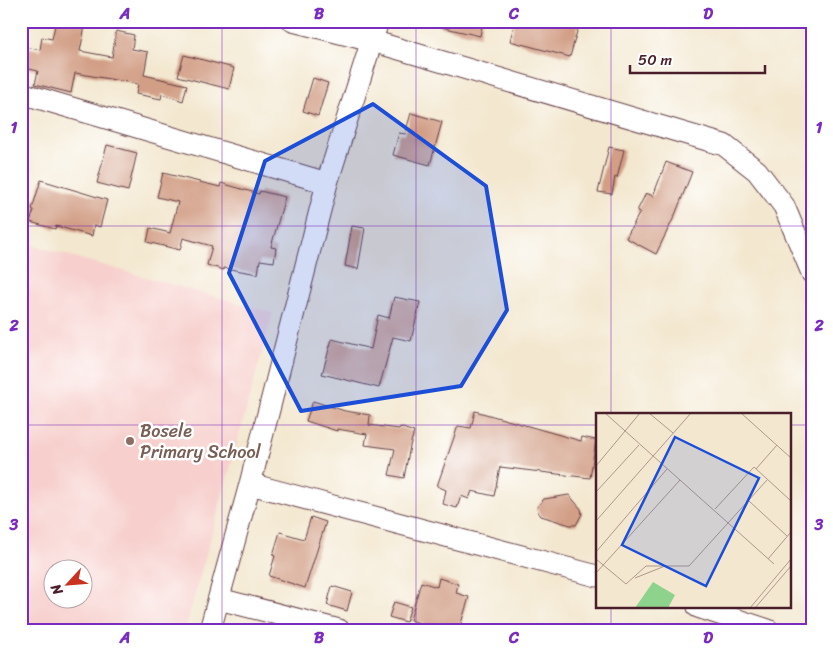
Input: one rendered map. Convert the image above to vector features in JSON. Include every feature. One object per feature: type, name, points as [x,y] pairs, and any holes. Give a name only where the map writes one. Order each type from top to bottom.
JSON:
[{"type":"street","points":[[293,21],[375,31],[724,145],[757,171],[784,206],[812,273]]},
{"type":"street","points":[[210,630],[250,484],[327,183],[375,31]]},
{"type":"street","points":[[21,93],[327,183]]},
{"type":"street","points":[[250,484],[596,576]]},
{"type":"street","points":[[219,600],[339,630]]},
{"type":"street","points":[[701,608],[768,630]]},
{"type":"highlighted area","points":[[373,104],[486,186],[507,310],[461,386],[301,411],[229,273],[265,161]]},
{"type":"shaded area","name":"Bosele Primary School","points":[[21,242],[273,313],[185,630],[21,630]]},
{"type":"building","points":[[56,21],[86,21],[80,51],[112,57],[116,31],[134,35],[132,49],[148,52],[144,75],[187,85],[183,101],[162,94],[161,99],[136,94],[138,84],[75,73],[71,93],[35,84],[38,71],[21,67],[21,46],[40,50],[42,37],[52,39]]},
{"type":"building","points":[[442,21],[483,21],[480,36],[441,27]]},
{"type":"building","points":[[515,21],[570,21],[579,24],[570,57],[510,41]]},
{"type":"building","points":[[184,55],[234,68],[229,89],[178,76]]},
{"type":"building","points":[[313,78],[328,83],[318,116],[303,111]]},
{"type":"building","points":[[411,113],[442,122],[430,165],[393,155],[399,133],[405,134]]},
{"type":"building","points":[[107,145],[137,153],[128,191],[97,183]]},
{"type":"building","points":[[609,147],[624,150],[617,178],[615,177],[612,194],[598,192]]},
{"type":"building","points":[[666,162],[692,172],[675,215],[656,254],[626,238],[640,212],[637,211],[646,193],[653,196]]},
{"type":"building","points":[[163,173],[220,187],[221,183],[259,194],[260,191],[285,197],[271,247],[276,248],[274,262],[260,260],[258,274],[224,268],[224,270],[207,265],[212,246],[183,238],[180,250],[147,242],[150,228],[170,233],[178,202],[157,197]]},
{"type":"building","points":[[41,180],[107,200],[100,227],[94,225],[92,236],[56,226],[55,229],[30,222]]},
{"type":"building","points":[[352,226],[365,228],[358,269],[345,266]]},
{"type":"building","points":[[394,297],[420,302],[411,341],[393,337],[379,388],[322,374],[332,339],[371,349],[378,315],[389,318]]},
{"type":"building","points":[[313,401],[345,411],[370,415],[369,425],[399,429],[400,427],[414,432],[404,478],[389,475],[395,449],[365,445],[367,434],[337,429],[337,431],[306,421]]},
{"type":"building","points":[[475,411],[581,441],[582,437],[596,440],[590,478],[500,467],[494,496],[472,491],[469,499],[461,496],[457,508],[443,504],[446,490],[437,486],[458,426],[471,428]]},
{"type":"building","points":[[569,495],[581,509],[582,514],[576,525],[541,516],[538,512],[537,507],[544,499]]},
{"type":"building","points":[[311,517],[326,522],[305,588],[269,576],[280,532],[304,539]]},
{"type":"building","points":[[439,578],[458,584],[456,593],[469,597],[459,630],[443,630],[410,620],[421,582],[437,587]]},
{"type":"building","points":[[332,586],[352,592],[347,611],[327,605]]},
{"type":"building","points":[[394,602],[411,607],[406,622],[389,617]]},
{"type":"place","name":"Bosele Primary School","points":[[130,441]]}]
